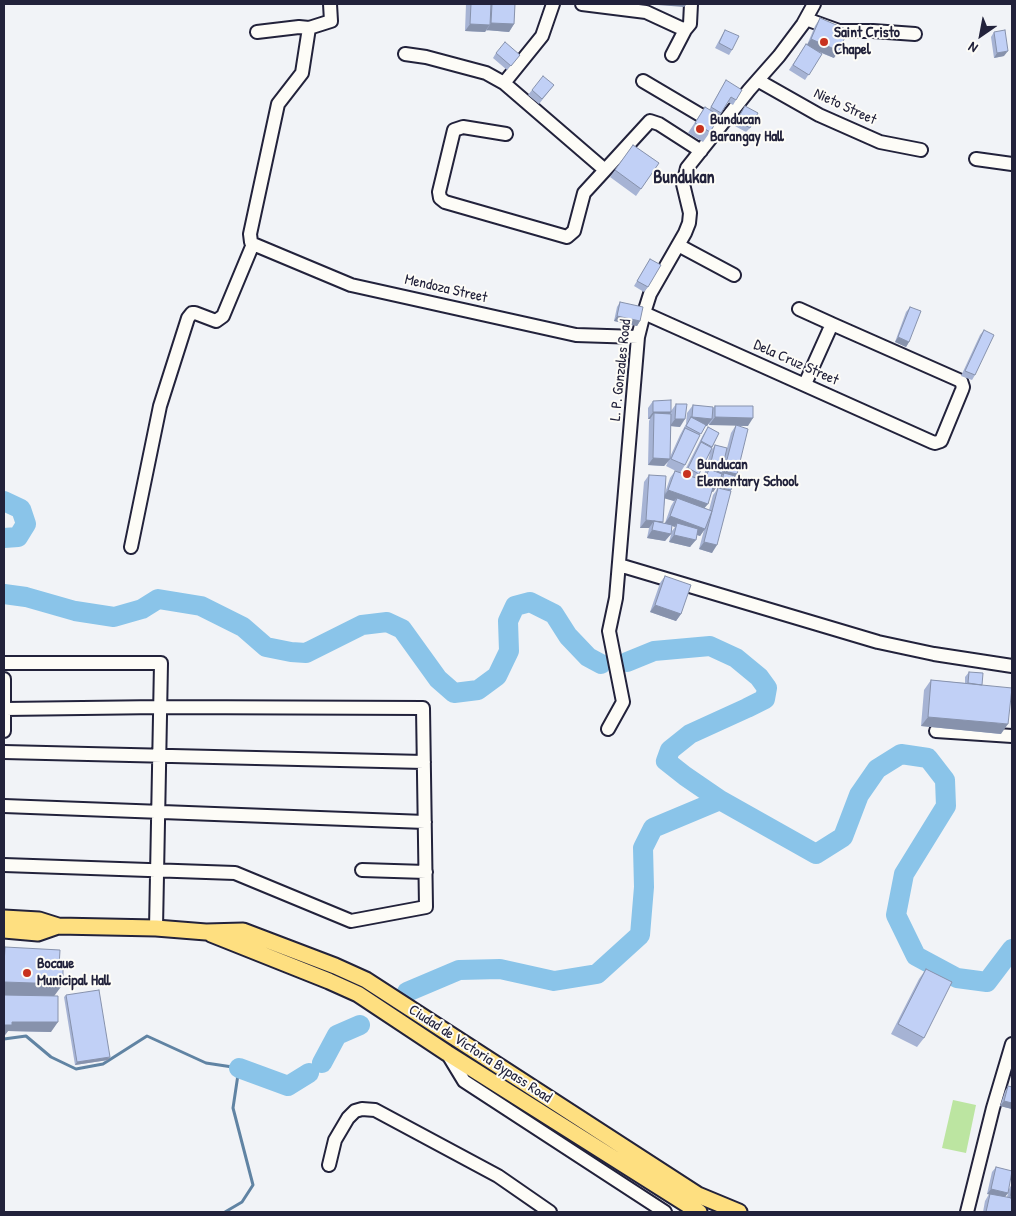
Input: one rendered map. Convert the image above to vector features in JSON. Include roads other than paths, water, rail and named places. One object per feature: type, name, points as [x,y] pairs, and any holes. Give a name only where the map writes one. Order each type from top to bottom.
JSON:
[{"type":"main road","name":"Ciudad de Victoria Bypass Road","points":[[4,918],[39,920],[58,926],[156,928],[206,932],[243,931],[335,966],[366,980],[698,1195],[739,1212]]},
{"type":"main road","name":"Ciudad de Victoria Bypass Road","points":[[4,930],[38,933],[58,926]]},
{"type":"main road","name":"Ciudad de Victoria Bypass Road","points":[[206,932],[358,994],[447,1053],[699,1212]]},
{"type":"main road","points":[[358,994],[366,980]]},
{"type":"main road","points":[[410,1029],[419,1015]]},
{"type":"street","points":[[258,32],[299,27],[309,28],[332,21],[330,4]]},
{"type":"street","points":[[504,82],[542,36],[553,4]]},
{"type":"street","points":[[582,4],[646,12],[685,30]]},
{"type":"street","points":[[672,54],[690,24],[692,4]]},
{"type":"street","name":"L. P. Gonzales Road","points":[[608,729],[623,702],[609,631],[616,598],[638,337],[644,313],[650,294],[689,223],[690,213],[683,184],[687,168],[749,90],[759,81],[806,19],[814,4]]},
{"type":"street","points":[[806,19],[839,31],[915,34]]},
{"type":"street","points":[[131,547],[160,406],[188,318],[192,313],[195,313],[212,320],[221,318],[253,244],[250,234],[276,111],[278,104],[302,73],[309,28]]},
{"type":"street","points":[[405,54],[426,57],[486,73],[504,82],[605,170]]},
{"type":"street","points":[[643,81],[720,127]]},
{"type":"street","name":"Nieto Street","points":[[759,81],[819,114],[880,142],[921,150]]},
{"type":"street","points":[[506,134],[463,127],[454,130],[439,192],[440,198],[445,202],[566,237],[574,231],[584,193],[650,121],[659,124],[701,151]]},
{"type":"street","points":[[976,159],[1012,164]]},
{"type":"street","name":"Mendoza Street","points":[[253,244],[351,285],[576,335],[638,337]]},
{"type":"street","points":[[678,245],[734,275]]},
{"type":"street","points":[[799,309],[832,324],[805,384]]},
{"type":"street","name":"Dela Cruz Street","points":[[644,313],[935,443],[941,440],[962,390],[961,381],[832,324]]},
{"type":"street","points":[[619,565],[878,642],[934,654],[1012,666]]},
{"type":"street","points":[[4,663],[161,663],[156,928]]},
{"type":"street","points":[[4,679],[4,731]]},
{"type":"street","points":[[4,865],[235,873],[350,921],[426,907],[423,708],[160,707],[5,710]]},
{"type":"street","points":[[936,731],[1012,736]]},
{"type":"street","points":[[4,752],[424,762]]},
{"type":"street","points":[[4,806],[425,822]]},
{"type":"street","points":[[362,870],[426,872]]},
{"type":"street","points":[[967,1212],[993,1108],[1012,1044]]},
{"type":"street","name":"Ciudad de Victoria Bypass Road","points":[[447,1053],[464,1081],[665,1212]]},
{"type":"street","points":[[329,1165],[335,1140],[348,1118],[355,1111],[362,1109],[375,1110],[498,1176],[550,1212]]},
{"type":"waterway","points":[[4,501],[21,509],[26,524],[18,537],[4,538]]},
{"type":"waterway","points":[[4,594],[26,597],[75,611],[114,617],[142,609],[158,599],[201,606],[243,627],[266,647],[291,652],[306,653],[362,625],[387,622],[402,629],[438,679],[454,693],[478,690],[497,676],[509,651],[508,621],[515,606],[530,602],[554,614],[568,636],[588,657],[601,664]]},
{"type":"waterway","points":[[627,662],[654,651],[710,646],[736,658],[759,677],[767,688],[765,699],[690,734],[670,750],[666,761],[720,800],[816,854],[843,837],[859,795],[877,769],[901,754],[928,758],[945,780],[946,806],[904,874],[896,915],[916,956],[957,978],[987,982],[1012,949]]},
{"type":"waterway","points":[[407,992],[459,970],[500,969],[554,981],[597,974],[640,935],[644,887],[643,848],[653,828],[720,800]]},
{"type":"waterway","points":[[322,1063],[337,1035],[360,1025]]},
{"type":"waterway","points":[[4,1039],[26,1036],[51,1057],[76,1069],[103,1064],[147,1036],[206,1063],[239,1068],[233,1108],[253,1185],[242,1202],[225,1212]]},
{"type":"waterway","points":[[239,1068],[288,1086],[309,1073]]},
{"type":"place","name":"Saint Cristo Chapel","points":[[824,42]]},
{"type":"place","name":"Bunducan Barangay Hall","points":[[700,129]]},
{"type":"place","name":"Bunducan Elementary School","points":[[687,474]]},
{"type":"place","name":"Bocaue Municipal Hall","points":[[27,973]]},
{"type":"district","name":"Bundukan","points":[[684,178]]}]
